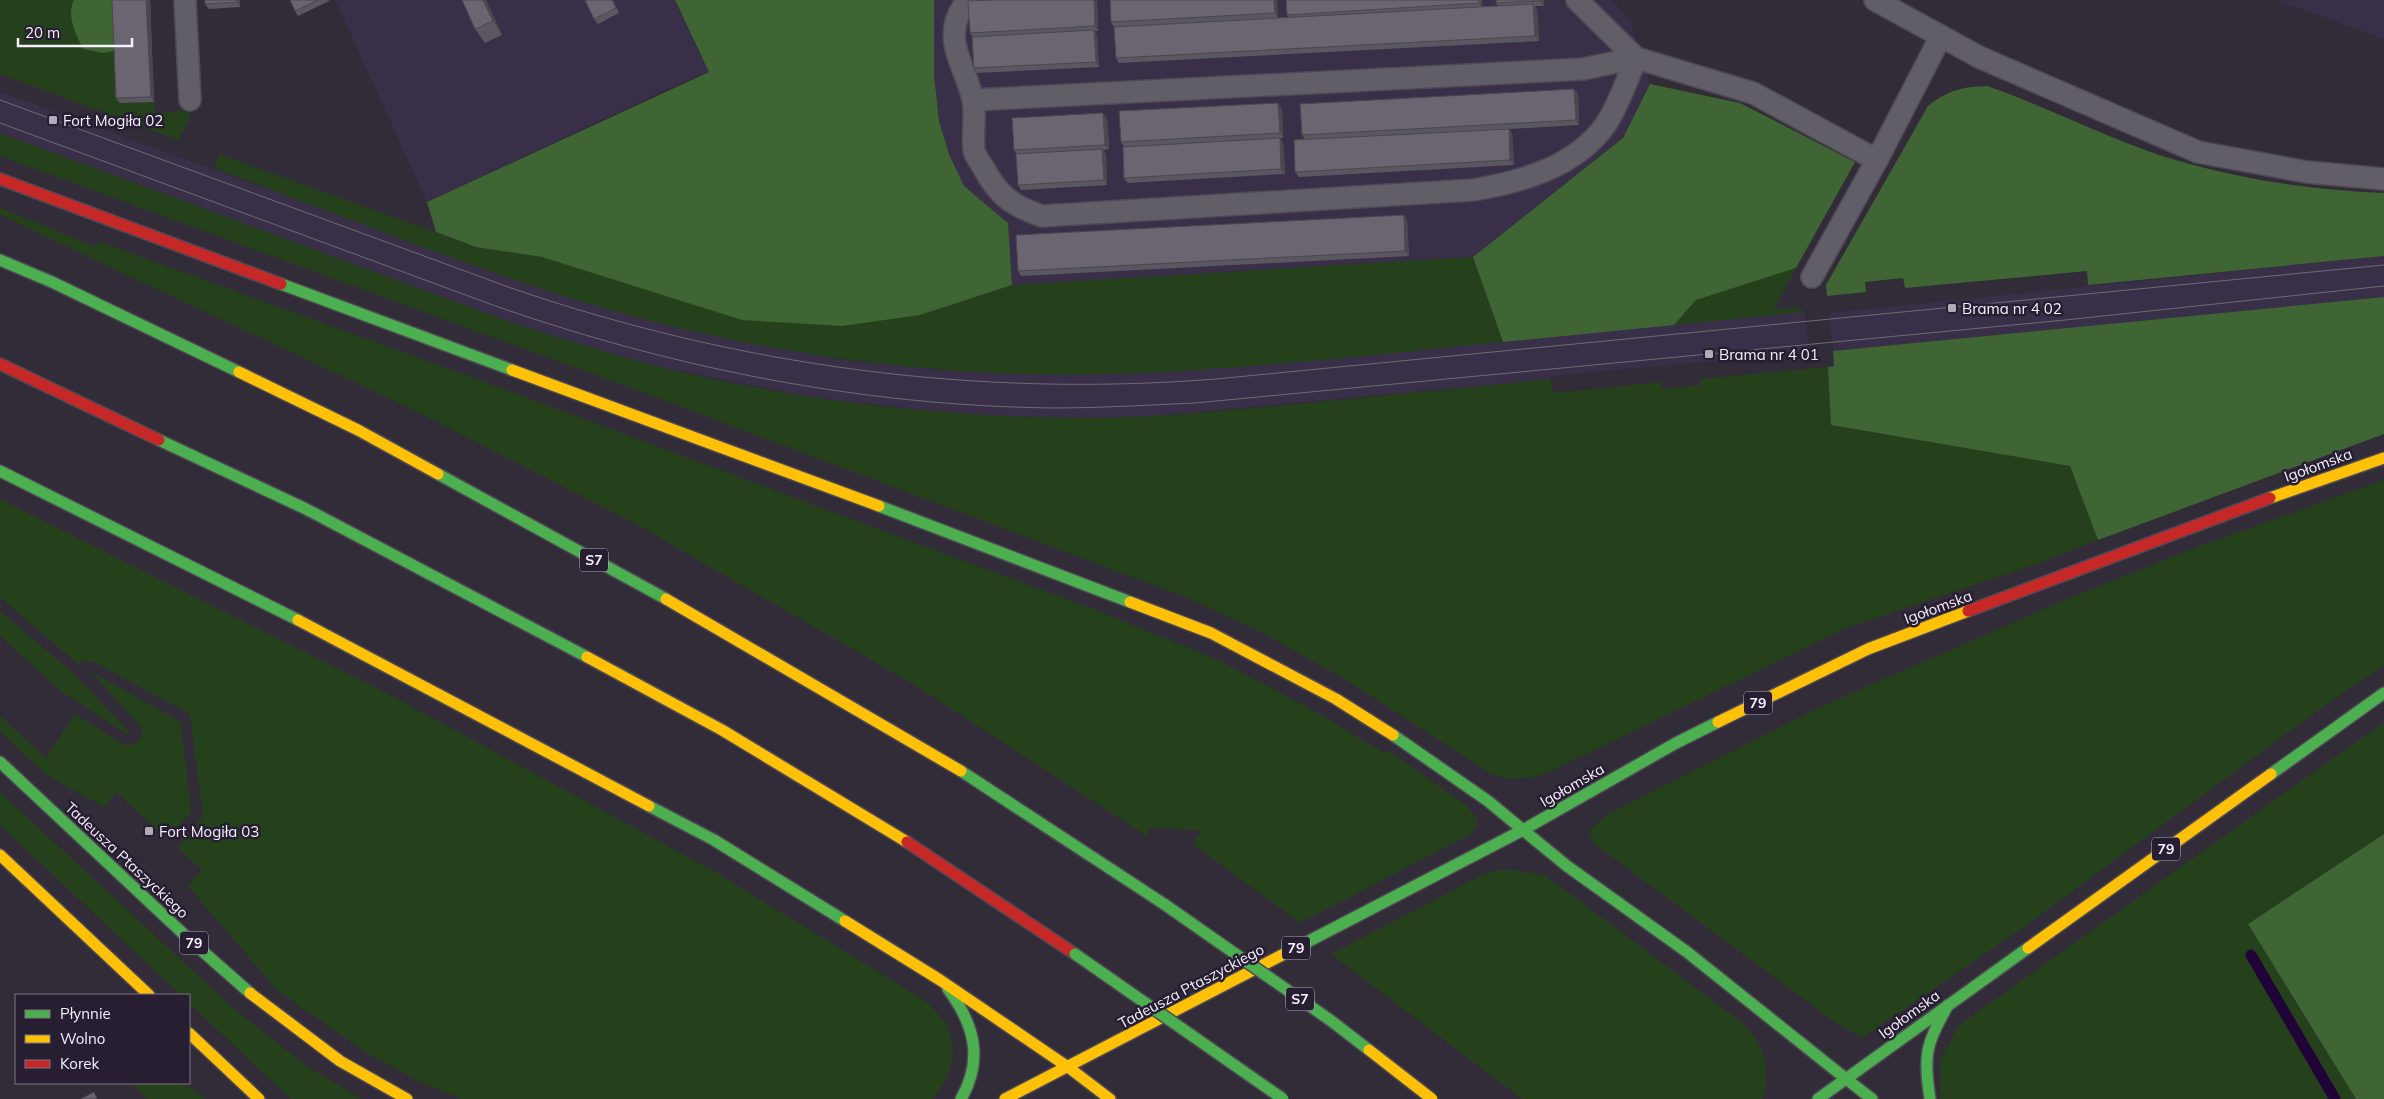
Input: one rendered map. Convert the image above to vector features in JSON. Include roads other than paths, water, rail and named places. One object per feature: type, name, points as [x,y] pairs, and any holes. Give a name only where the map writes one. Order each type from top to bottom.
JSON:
[{"type":"main road","points":[[0,179],[999,551],[1211,633],[1336,699],[1488,801],[1567,866],[1687,952],[1872,1099]]},
{"type":"main road","name":"S7","points":[[0,260],[52,282],[358,430],[683,608],[964,772],[1164,904],[1330,1020],[1432,1099]]},
{"type":"main road","points":[[0,364],[306,509],[480,599],[714,725],[902,838],[1074,954],[1283,1099]]},
{"type":"main road","name":"Igołomska","points":[[1523,830],[1676,743],[1868,649],[2210,520],[2384,458]]},
{"type":"main road","points":[[0,472],[269,605],[714,840],[940,980],[1068,1067],[1110,1099]]},
{"type":"main road","name":"Igołomska","points":[[1818,1099],[2384,693]]},
{"type":"main road","name":"Tadeusza Ptaszyckiego","points":[[0,762],[253,996],[307,1038],[349,1067],[407,1099]]},
{"type":"main road","name":"Tadeusza Ptaszyckiego","points":[[1005,1099],[1523,830]]},
{"type":"main road","points":[[0,855],[148,994]]},
{"type":"main road","points":[[940,980],[963,1011],[972,1033],[975,1056],[972,1076],[967,1092],[962,1099]]},
{"type":"main road","points":[[1930,1099],[1925,1066],[1931,1036],[1948,1005]]},
{"type":"main road","points":[[190,1034],[260,1099]]},
{"type":"lane","points":[[185,0],[190,100]]},
{"type":"lane","points":[[968,0],[955,22],[960,67],[972,100],[974,152],[994,187],[1021,209],[1042,216],[1472,190],[1503,185],[1544,172],[1570,158],[1605,125],[1615,108],[1636,58]]},
{"type":"lane","points":[[1577,0],[1636,58],[1753,93],[1877,160]]},
{"type":"lane","points":[[1875,0],[1979,57],[2198,152],[2307,172],[2384,179]]},
{"type":"lane","points":[[1812,277],[1877,160],[1941,36]]},
{"type":"lane","points":[[972,100],[1583,69],[1636,58]]},
{"type":"waterway","points":[[2251,955],[2335,1099]]},
{"type":"tram line","points":[[0,100],[511,288],[597,315],[683,338],[771,356],[859,370],[947,379],[1037,384],[1126,384],[1216,379],[2384,265]]},
{"type":"tram line","points":[[0,123],[490,304],[558,327],[697,365],[768,379],[839,391],[983,406],[1073,408],[1195,403],[2065,320],[2384,286]]},
{"type":"place","name":"Fort Mogiła 02","points":[[53,120]]},
{"type":"place","name":"Brama nr 4 02","points":[[1952,308]]},
{"type":"place","name":"Brama nr 4 01","points":[[1709,354]]},
{"type":"place","name":"Fort Mogiła 03","points":[[149,831]]}]
